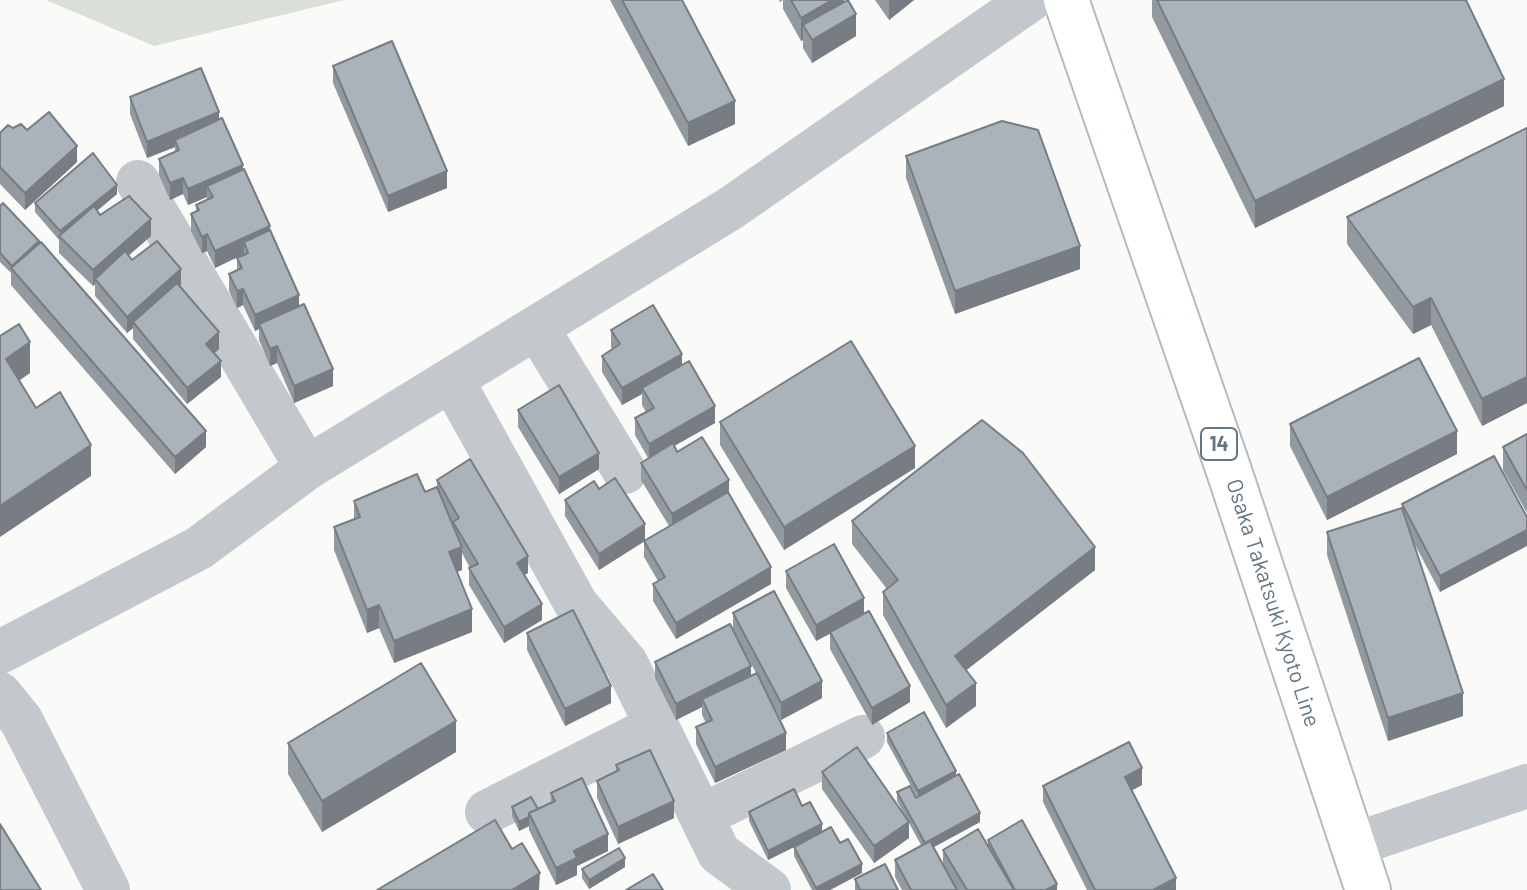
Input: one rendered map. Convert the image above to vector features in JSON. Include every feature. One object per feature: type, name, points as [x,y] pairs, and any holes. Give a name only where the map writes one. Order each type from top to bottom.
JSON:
[{"type":"main road","name":"Osaka Takatsuki Kyoto Line","points":[[1066,0],[1224,456],[1368,890]]},
{"type":"street","points":[[0,652],[199,548],[307,468],[731,208],[1030,0]]},
{"type":"street","points":[[138,182],[307,468]]},
{"type":"street","points":[[537,328],[625,472]]},
{"type":"street","points":[[452,380],[576,604],[626,663],[719,853],[769,890]]},
{"type":"street","points":[[0,694],[21,720],[108,890]]},
{"type":"street","points":[[487,812],[655,727]]},
{"type":"street","points":[[701,816],[863,737]]},
{"type":"street","points":[[1353,845],[1527,786]]},
{"type":"shaded area","points":[[46,0],[344,0],[154,46]]},
{"type":"building","points":[[622,0],[682,0],[735,101],[688,123]]},
{"type":"building","points":[[791,0],[832,0],[801,18]]},
{"type":"building","points":[[848,0],[856,14],[812,40],[803,25]]},
{"type":"building","points":[[1157,0],[1466,0],[1504,79],[1255,201]]},
{"type":"building","points":[[392,41],[447,171],[388,196],[333,66]]},
{"type":"building","points":[[201,68],[219,112],[147,142],[130,97]]},
{"type":"building","points":[[49,112],[77,146],[25,193],[0,167],[0,133],[8,125],[13,128],[21,124],[27,130]]},
{"type":"building","points":[[222,118],[243,165],[188,189],[183,178],[170,183],[159,159],[179,150],[175,140]]},
{"type":"building","points":[[1002,121],[1038,130],[1080,246],[955,291],[906,156]]},
{"type":"building","points":[[1527,128],[1527,377],[1482,399],[1431,298],[1413,307],[1347,217]]},
{"type":"building","points":[[93,153],[117,185],[60,231],[35,203]]},
{"type":"building","points":[[244,169],[270,226],[215,251],[207,234],[202,237],[191,214],[199,210],[196,205],[213,197],[207,186]]},
{"type":"building","points":[[129,196],[151,219],[93,270],[59,236],[94,206],[100,215]]},
{"type":"building","points":[[3,203],[39,241],[12,266],[0,253],[0,206]]},
{"type":"building","points":[[270,230],[299,295],[255,315],[243,289],[237,291],[229,274],[242,268],[237,258],[248,253],[244,242]]},
{"type":"building","points":[[157,241],[181,269],[127,317],[95,279],[125,251],[132,260]]},
{"type":"building","points":[[41,242],[206,431],[175,457],[11,268]]},
{"type":"building","points":[[177,283],[219,332],[206,344],[221,361],[187,388],[133,322]]},
{"type":"building","points":[[304,304],[333,369],[294,386],[277,346],[270,349],[259,324]]},
{"type":"building","points":[[653,305],[682,354],[622,388],[602,356],[620,344],[611,330]]},
{"type":"building","points":[[19,324],[30,342],[6,359],[36,408],[60,392],[91,445],[0,506],[0,336]]},
{"type":"building","points":[[851,341],[915,446],[784,527],[720,422]]},
{"type":"building","points":[[1419,358],[1457,431],[1327,497],[1290,424]]},
{"type":"building","points":[[689,361],[715,406],[649,444],[635,418],[654,408],[642,388]]},
{"type":"building","points":[[559,385],[599,453],[559,477],[518,410]]},
{"type":"building","points":[[982,420],[1023,453],[1095,547],[955,656],[976,683],[946,705],[883,592],[898,580],[852,521]]},
{"type":"building","points":[[1527,434],[1527,490],[1503,447]]},
{"type":"building","points":[[702,437],[729,480],[672,514],[641,463],[673,443],[677,452]]},
{"type":"building","points":[[1494,456],[1527,517],[1527,530],[1440,576],[1402,504]]},
{"type":"building","points":[[470,459],[528,556],[517,563],[542,604],[504,627],[469,568],[478,564],[453,522],[459,518],[437,480]]},
{"type":"building","points":[[417,474],[425,492],[437,487],[462,547],[449,552],[472,609],[394,641],[379,605],[367,610],[334,527],[360,517],[354,501]]},
{"type":"building","points":[[615,478],[645,524],[599,554],[565,500],[594,481],[599,489]]},
{"type":"building","points":[[728,492],[771,567],[676,623],[653,584],[665,577],[644,541]]},
{"type":"building","points":[[1402,508],[1463,693],[1388,718],[1327,532]]},
{"type":"building","points":[[834,544],[864,598],[816,625],[786,571]]},
{"type":"building","points":[[774,591],[822,681],[781,703],[733,613]]},
{"type":"building","points":[[573,610],[611,686],[565,709],[527,633]]},
{"type":"building","points":[[869,611],[910,686],[872,708],[830,632]]},
{"type":"building","points":[[730,624],[751,666],[676,704],[655,662]]},
{"type":"building","points":[[421,663],[456,721],[322,801],[288,743]]},
{"type":"building","points":[[757,673],[786,733],[715,767],[696,727],[712,720],[702,699]]},
{"type":"building","points":[[924,712],[956,771],[918,791],[887,733]]},
{"type":"building","points":[[1129,742],[1142,768],[1125,777],[1176,878],[1153,890],[1095,890],[1043,786]]},
{"type":"building","points":[[857,747],[909,822],[874,846],[822,772]]},
{"type":"building","points":[[650,750],[674,801],[618,827],[597,781],[619,770],[616,765]]},
{"type":"building","points":[[959,774],[980,813],[925,843],[897,792],[910,786],[916,798]]},
{"type":"building","points":[[582,778],[608,834],[574,851],[577,858],[556,868],[529,813],[555,801],[551,793]]},
{"type":"building","points":[[794,789],[802,806],[810,802],[822,824],[768,851],[749,812]]},
{"type":"building","points":[[531,797],[538,809],[519,822],[512,807]]},
{"type":"building","points":[[495,820],[512,849],[522,843],[540,873],[512,890],[377,890]]},
{"type":"building","points":[[1022,820],[1057,884],[1046,890],[1015,890],[988,840]]},
{"type":"building","points":[[0,824],[41,890],[0,890]]},
{"type":"building","points":[[831,827],[840,843],[848,839],[862,864],[816,888],[794,847]]},
{"type":"building","points":[[978,829],[1014,890],[967,890],[943,850]]},
{"type":"building","points":[[930,841],[957,890],[911,890],[895,860]]},
{"type":"building","points":[[619,848],[625,858],[589,880],[582,869]]},
{"type":"building","points":[[885,864],[898,890],[860,890],[855,879]]},
{"type":"building","points":[[653,874],[663,890],[626,890]]}]
